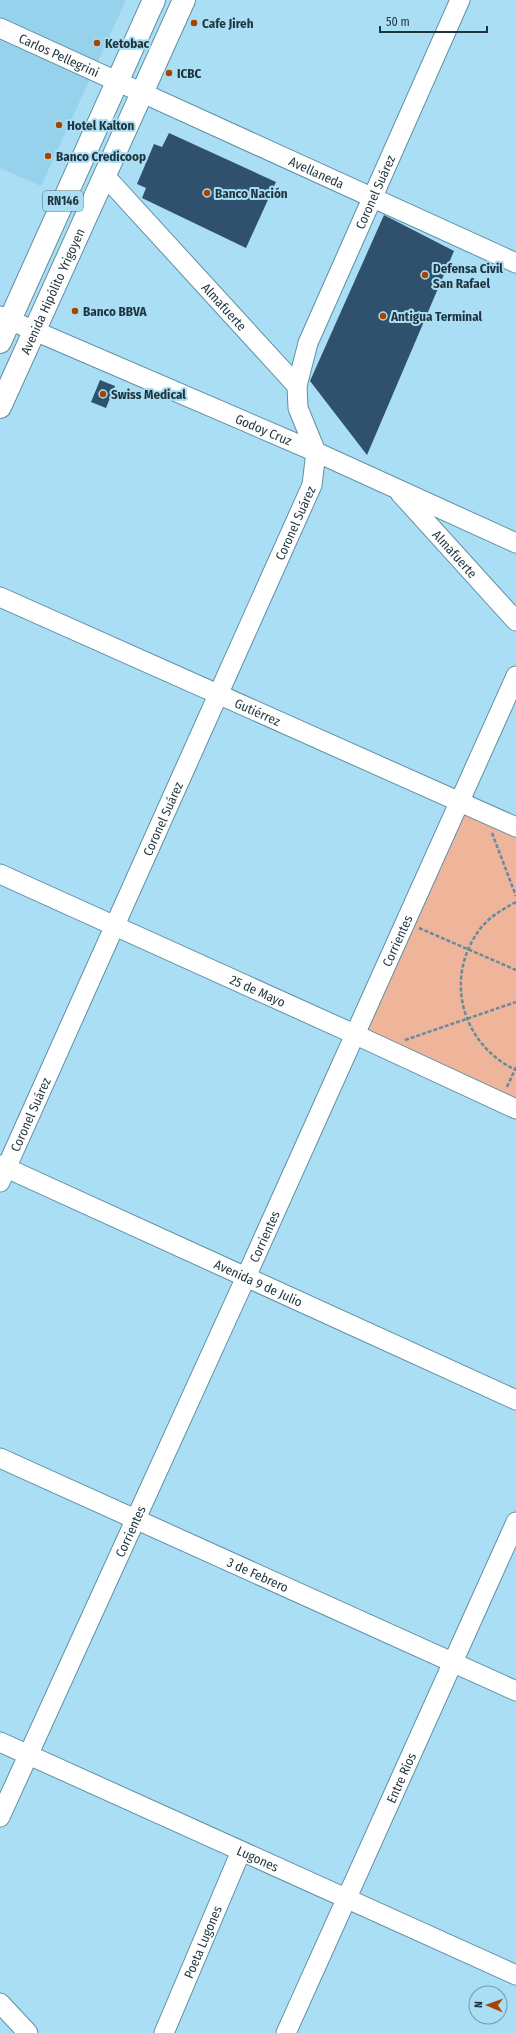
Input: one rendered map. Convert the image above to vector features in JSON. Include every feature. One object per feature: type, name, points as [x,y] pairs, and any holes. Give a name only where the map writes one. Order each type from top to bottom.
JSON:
[{"type":"highway","name":"Avenida Hipólito Yrigoyen","points":[[0,342],[5,318],[117,83],[154,0]]},
{"type":"highway","name":"Avenida Hipólito Yrigoyen","points":[[0,407],[184,0]]},
{"type":"street","name":"Coronel Suárez","points":[[297,386],[308,343],[460,0]]},
{"type":"street","name":"Carlos Pellegrini","points":[[0,28],[117,83]]},
{"type":"street","name":"Avellaneda","points":[[117,83],[516,263]]},
{"type":"street","name":"Almafuerte","points":[[105,176],[297,386]]},
{"type":"street","name":"Godoy Cruz","points":[[5,318],[316,452],[516,543]]},
{"type":"street","points":[[297,386],[298,408],[316,452]]},
{"type":"street","name":"Coronel Suárez","points":[[2,1172],[115,925],[312,485],[316,452]]},
{"type":"street","name":"Almafuerte","points":[[394,487],[516,621]]},
{"type":"street","name":"Gutiérrez","points":[[0,597],[516,827]]},
{"type":"street","name":"Corrientes","points":[[0,1817],[246,1277],[516,676]]},
{"type":"street","name":"25 de Mayo","points":[[0,874],[115,925],[516,1109]]},
{"type":"street","name":"Avenida 9 de Julio","points":[[2,1172],[246,1277],[516,1400]]},
{"type":"street","name":"3 de Febrero","points":[[0,1458],[516,1691]]},
{"type":"street","name":"Entre Ríos","points":[[286,2033],[516,1522]]},
{"type":"street","name":"Lugones","points":[[0,1742],[516,1975]]},
{"type":"street","name":"Poeta Lugones","points":[[164,2033],[241,1851]]},
{"type":"street","points":[[0,2003],[28,2033]]},
{"type":"path","points":[[491,831],[516,896]]},
{"type":"path","points":[[505,1093],[516,1069],[494,1058],[478,1040],[466,1019],[461,996],[461,972],[468,949],[480,929],[497,912],[516,902]]},
{"type":"path","points":[[414,926],[516,970]]},
{"type":"path","points":[[402,1041],[516,1002]]},
{"type":"shaded area","points":[[0,0],[126,0],[41,186],[0,168]]},
{"type":"shaded area","points":[[465,813],[516,836],[516,1098],[367,1030]]},
{"type":"building","name":"Banco Nación","points":[[169,133],[276,182],[246,248],[142,198],[146,188],[137,184],[154,144],[162,147]]},
{"type":"building","name":"Antigua Terminal","points":[[384,215],[454,251],[367,455],[310,381]]},
{"type":"building","name":"Swiss Medical","points":[[100,380],[115,386],[106,408],[91,402]]},
{"type":"place","name":"Cafe Jireh","points":[[194,23]]},
{"type":"place","name":"Ketobac","points":[[97,43]]},
{"type":"place","name":"ICBC","points":[[169,73]]},
{"type":"place","name":"Hotel Kalton","points":[[59,125]]},
{"type":"place","name":"Banco Credicoop","points":[[48,156]]},
{"type":"place","name":"Banco Nación","points":[[207,193]]},
{"type":"place","name":"Defensa Civil San Rafael","points":[[425,275]]},
{"type":"place","name":"Banco BBVA","points":[[75,311]]},
{"type":"place","name":"Antigua Terminal","points":[[383,316]]},
{"type":"place","name":"Swiss Medical","points":[[103,394]]}]
